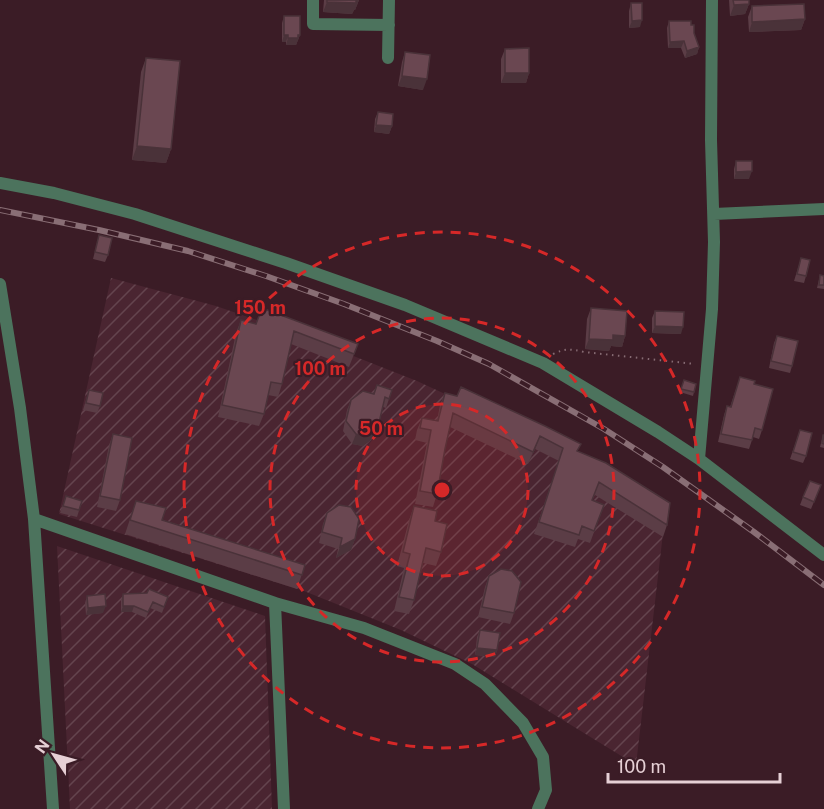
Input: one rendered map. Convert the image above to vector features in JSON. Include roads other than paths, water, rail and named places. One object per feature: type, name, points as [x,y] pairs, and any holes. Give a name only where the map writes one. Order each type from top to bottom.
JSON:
[{"type":"street","points":[[313,0],[313,24],[389,25]]},
{"type":"street","points":[[388,58],[389,0]]},
{"type":"street","points":[[699,459],[712,309],[714,214],[711,140],[712,0]]},
{"type":"street","points":[[0,183],[54,193],[135,214],[286,263],[405,305],[543,363],[699,459],[824,555]]},
{"type":"street","points":[[714,214],[824,209]]},
{"type":"street","points":[[0,284],[21,408],[34,519],[53,809]]},
{"type":"street","points":[[34,519],[274,603],[364,628],[455,664],[485,684],[523,723],[543,757],[546,790],[538,809]]},
{"type":"street","points":[[274,603],[284,809]]},
{"type":"railway","points":[[0,210],[188,251],[344,304],[489,364],[604,429],[663,467],[824,585]]}]
